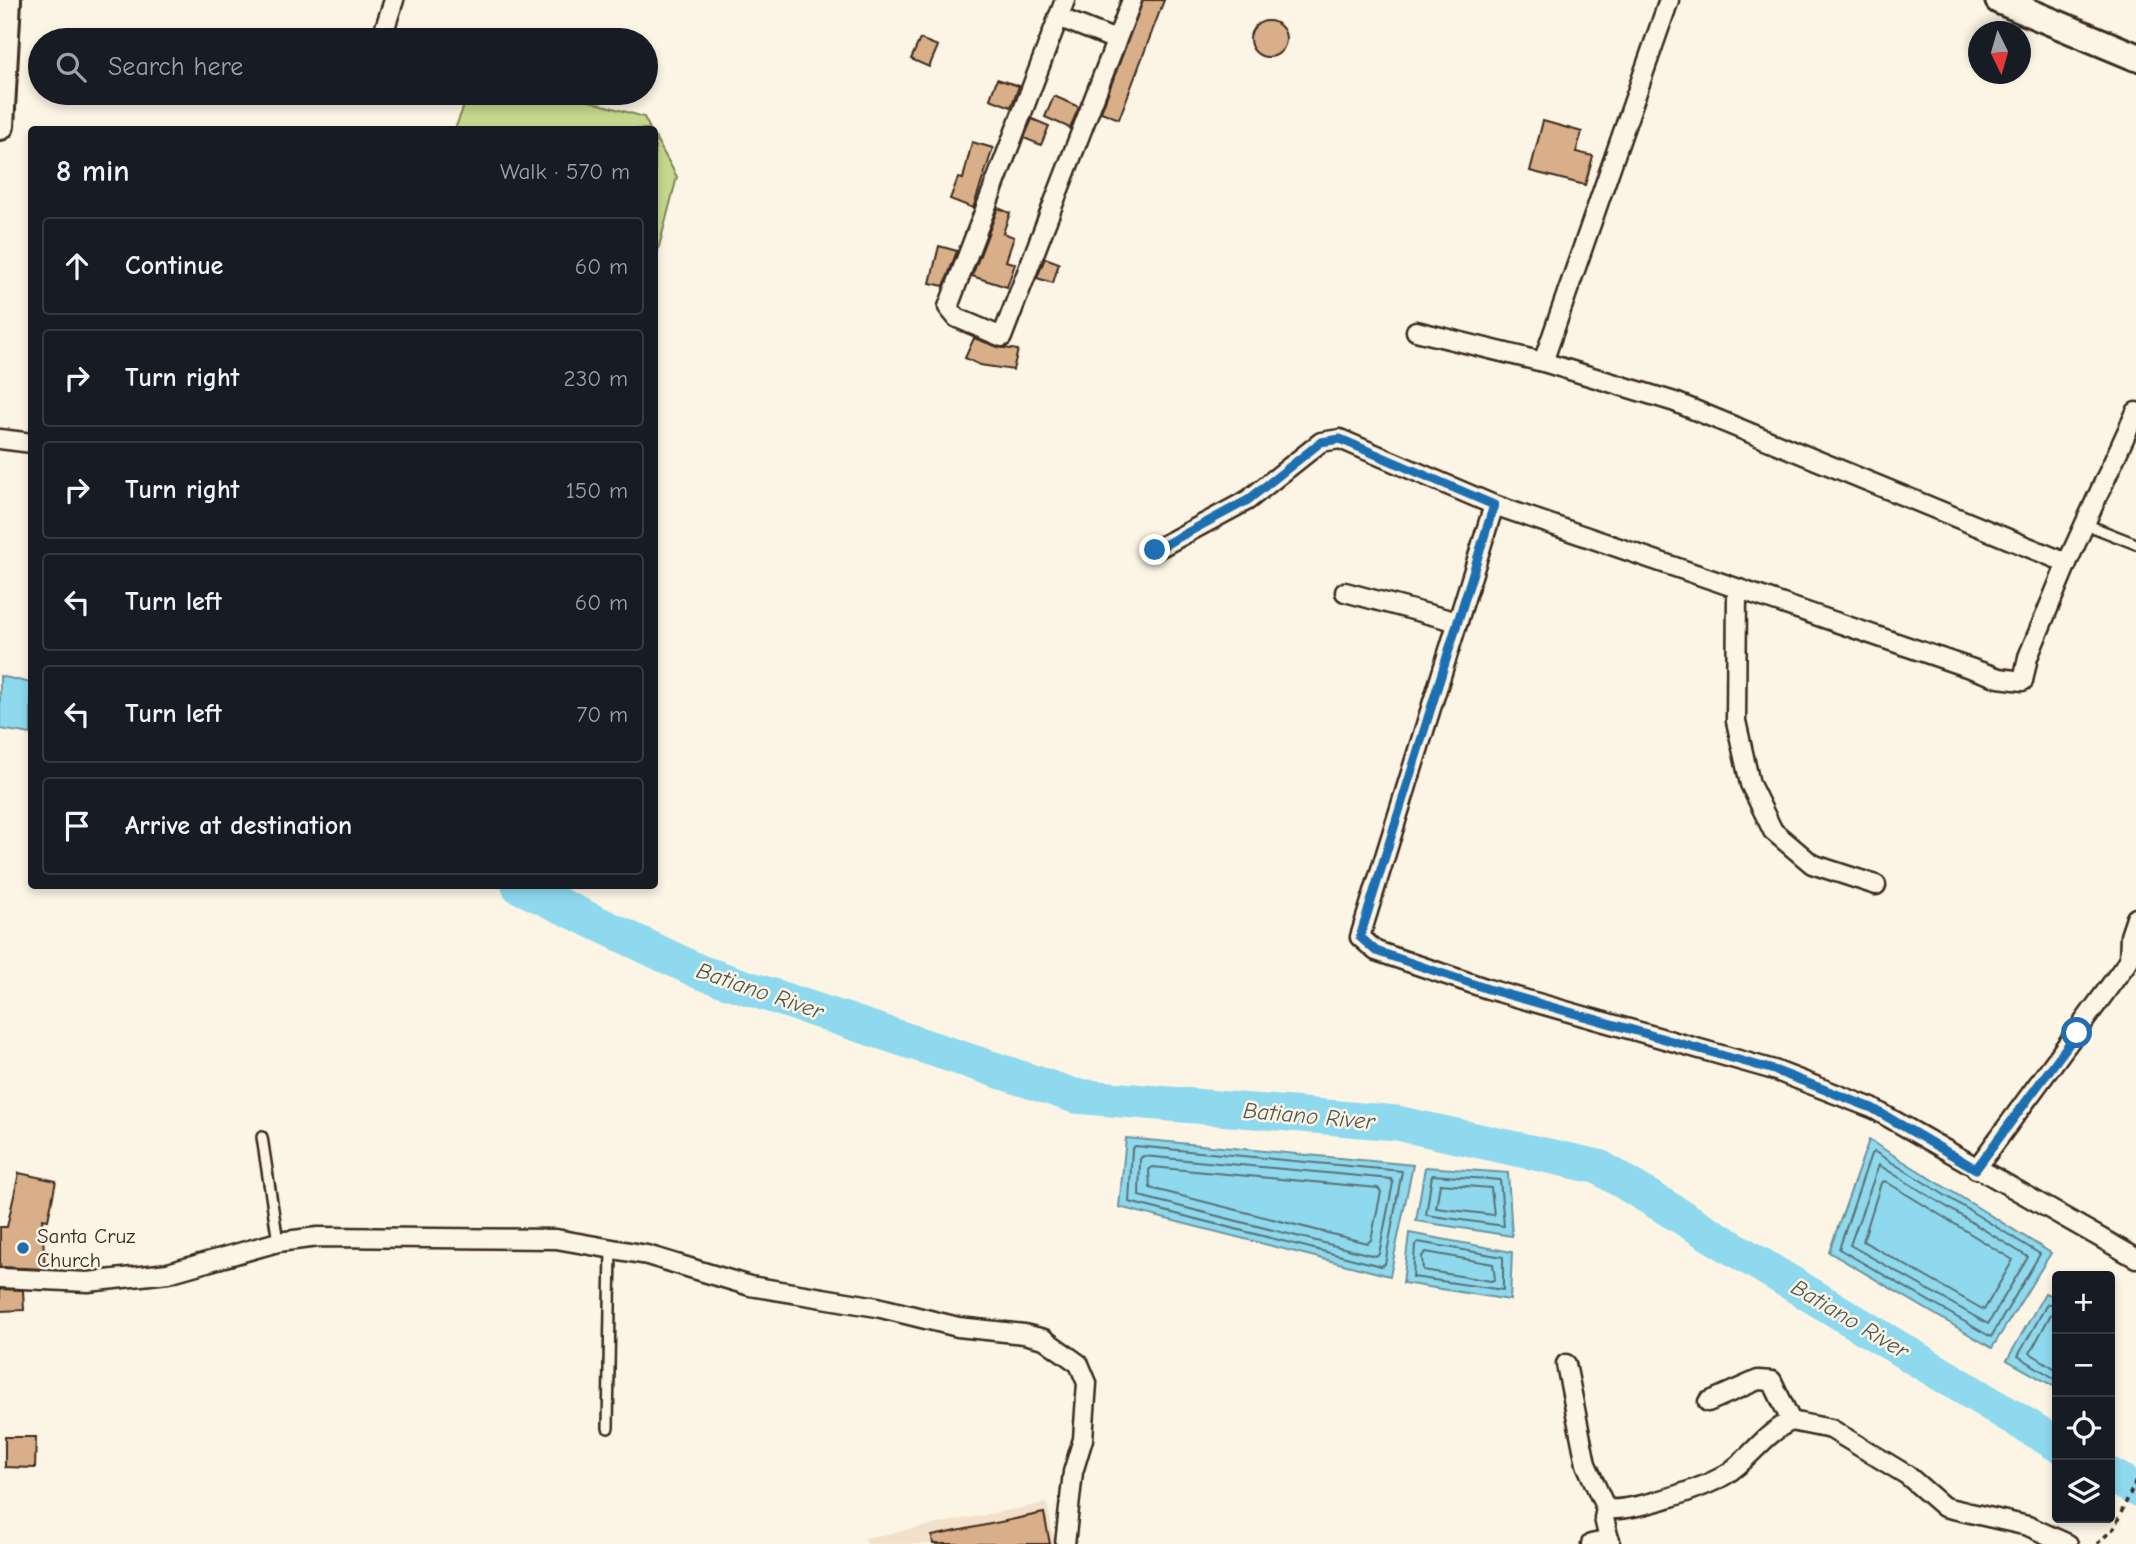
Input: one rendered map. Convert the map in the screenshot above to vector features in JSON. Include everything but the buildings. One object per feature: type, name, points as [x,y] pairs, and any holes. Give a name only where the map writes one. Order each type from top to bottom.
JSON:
[{"type":"street","points":[[0,125],[7,0]]},
{"type":"street","points":[[385,28],[394,0]]},
{"type":"street","points":[[1116,40],[1061,8],[948,307],[957,318],[1002,337],[1132,0]]},
{"type":"street","points":[[1544,362],[1669,0]]},
{"type":"street","points":[[1998,0],[2136,57]]},
{"type":"street","points":[[1416,331],[1544,362],[1675,402],[2067,564]]},
{"type":"street","points":[[1155,550],[1248,500],[1321,442],[1340,439],[1494,505],[1999,678],[2022,681],[2028,657],[2067,564],[2136,412]]},
{"type":"street","points":[[0,439],[28,442]]},
{"type":"street","points":[[1494,505],[1360,937],[1376,951],[1488,989],[1774,1070],[1872,1108],[2136,1258]]},
{"type":"street","points":[[1737,590],[1736,721],[1750,784],[1773,831],[1812,864],[1876,885]]},
{"type":"street","points":[[1345,592],[1458,622]]},
{"type":"street","points":[[1976,1169],[2129,960],[2130,936],[2136,918]]},
{"type":"street","points":[[0,1278],[88,1282],[168,1273],[278,1242],[318,1237],[366,1240],[475,1237],[556,1239],[647,1255],[750,1286],[877,1307],[958,1327],[1024,1334],[1044,1339],[1079,1364],[1087,1383],[1083,1439],[1073,1472],[1065,1544]]},
{"type":"street","points":[[1566,1364],[1586,1464],[1606,1508],[1604,1518],[1610,1542],[1591,1544]]},
{"type":"street","points":[[1708,1402],[1758,1380],[1772,1381],[1791,1421]]},
{"type":"street","points":[[1606,1508],[1617,1510],[1662,1499],[1725,1475],[1772,1430],[1791,1421],[1831,1429],[1907,1475],[1944,1507],[2028,1526],[2068,1544]]},
{"type":"lane","points":[[2085,524],[2136,544]]},
{"type":"lane","points":[[262,1137],[278,1242]]},
{"type":"lane","points":[[608,1428],[611,1249]]},
{"type":"path","points":[[2097,1544],[2114,1528],[2136,1481]]},
{"type":"shaded area","points":[[1047,1503],[1055,1544],[867,1544],[865,1538]]},
{"type":"green space","points":[[464,105],[603,105],[644,117],[648,126],[456,126]]},
{"type":"green space","points":[[658,142],[677,177],[658,250]]},
{"type":"water","points":[[0,676],[28,682],[28,734],[0,729]]},
{"type":"water","points":[[1126,1138],[1413,1165],[1390,1276],[1119,1207]]},
{"type":"water","points":[[1869,1140],[2051,1253],[1992,1348],[1829,1252]]},
{"type":"water","points":[[1425,1167],[1508,1173],[1512,1236],[1416,1221]]},
{"type":"water","points":[[1409,1233],[1512,1252],[1510,1300],[1403,1283]]},
{"type":"water","points":[[2045,1293],[2052,1296],[2052,1385],[2007,1360]]},
{"type":"waterway","name":"Batiano River","points":[[525,889],[700,972],[1075,1096],[1397,1123],[1599,1167],[2052,1441]]},
{"type":"waterway","name":"Batiano River","points":[[2115,1478],[2136,1489]]},
{"type":"place","name":"Santa Cruz Church","points":[[23,1248]]},
{"type":"route","points":[[1155,550],[1248,500],[1321,442],[1331,439],[1340,439],[1494,505],[1360,937],[1376,951],[1488,989],[1774,1070],[1872,1108],[1976,1169],[2077,1033]]}]
